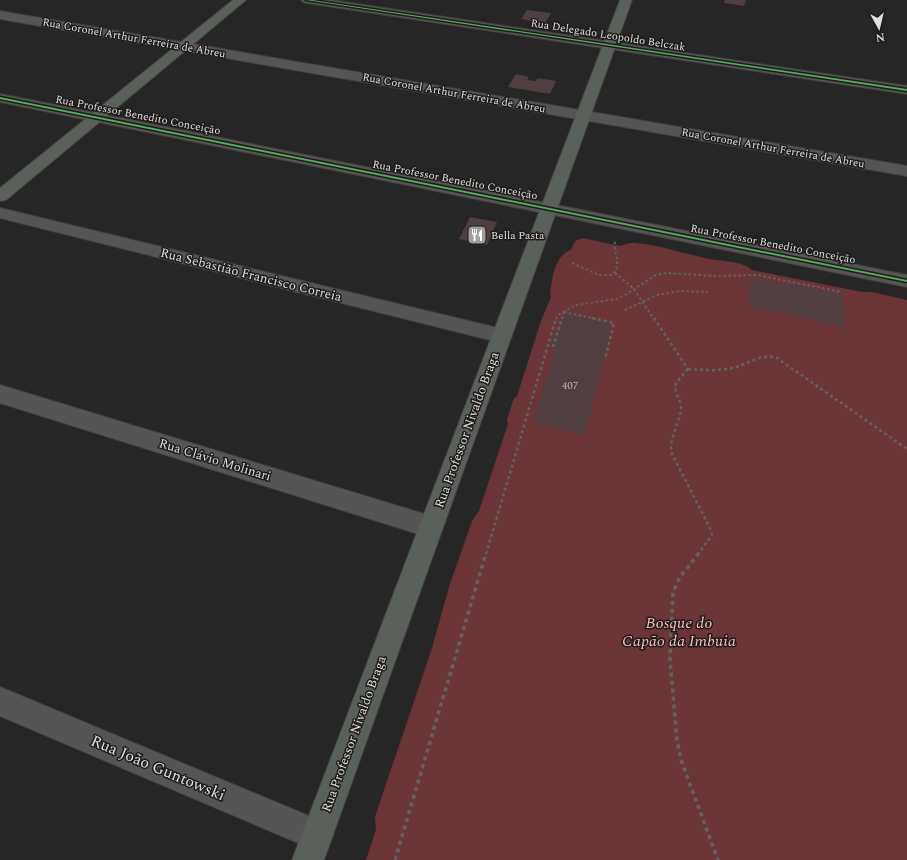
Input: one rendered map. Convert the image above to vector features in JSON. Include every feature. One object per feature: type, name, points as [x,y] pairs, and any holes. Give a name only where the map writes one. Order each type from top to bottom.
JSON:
[{"type":"main road","points":[[0,196],[240,0]]},
{"type":"main road","name":"Rua Professor Nivaldo Braga","points":[[312,848],[626,0]]},
{"type":"street","name":"Rua Delegado Leopoldo Belczak","points":[[307,0],[907,90]]},
{"type":"street","name":"Rua Coronel Arthur Ferreira de Abreu","points":[[0,14],[907,171]]},
{"type":"street","name":"Rua Professor Benedito Conceição","points":[[0,98],[907,282]]},
{"type":"street","name":"Rua Sebastião Francisco Correia","points":[[0,213],[502,336]]},
{"type":"street","name":"Rua Clávio Molinari","points":[[0,394],[431,527]]},
{"type":"street","name":"Rua João Guntowski","points":[[0,701],[312,848]]},
{"type":"path","points":[[614,245],[618,263],[615,273]]},
{"type":"path","points":[[572,263],[599,276],[605,277],[615,273]]},
{"type":"path","points":[[615,273],[634,289],[688,369]]},
{"type":"path","points":[[395,860],[555,320],[558,315],[576,305],[616,299],[625,295],[656,275],[683,273],[716,276],[757,275],[842,292]]},
{"type":"path","points":[[626,310],[657,295],[680,292],[708,292]]},
{"type":"path","points":[[564,312],[614,323],[605,359]]},
{"type":"path","points":[[553,347],[564,312]]},
{"type":"path","points":[[688,369],[723,369],[738,367],[762,355],[770,355],[778,358],[907,449]]},
{"type":"path","points":[[688,369],[676,385],[675,391],[680,399],[682,407],[670,443],[671,452],[710,528],[712,535],[708,543],[676,582],[673,592],[670,659],[677,740],[681,760],[718,860]]},
{"type":"green space","name":"Bosque do Capão da Imbuia","points":[[582,238],[620,246],[629,243],[653,245],[705,258],[737,263],[752,270],[862,292],[872,292],[907,300],[907,860],[366,860],[376,830],[375,817],[432,648],[449,587],[472,521],[479,511],[508,424],[507,420],[514,398],[517,396],[541,321],[551,297],[550,294],[553,275],[557,263],[565,253],[571,250],[575,241]]},
{"type":"building","points":[[725,0],[746,0],[744,6],[724,3]]},
{"type":"building","points":[[527,10],[551,13],[545,23],[521,19]]},
{"type":"building","points":[[516,74],[529,77],[527,80],[536,81],[537,78],[556,81],[550,94],[508,87]]},
{"type":"building","name":"Bella Pasta","points":[[470,217],[497,222],[487,245],[459,239]]},
{"type":"building","points":[[751,277],[843,294],[845,327],[749,306]]},
{"type":"building","points":[[565,313],[612,324],[585,436],[533,422],[555,348],[548,347],[553,332],[559,333]]},
{"type":"cycle path","points":[[307,0],[907,90]]},
{"type":"cycle path","points":[[0,98],[907,281]]},
{"type":"place","name":"Bella Pasta","points":[[477,235]]}]
